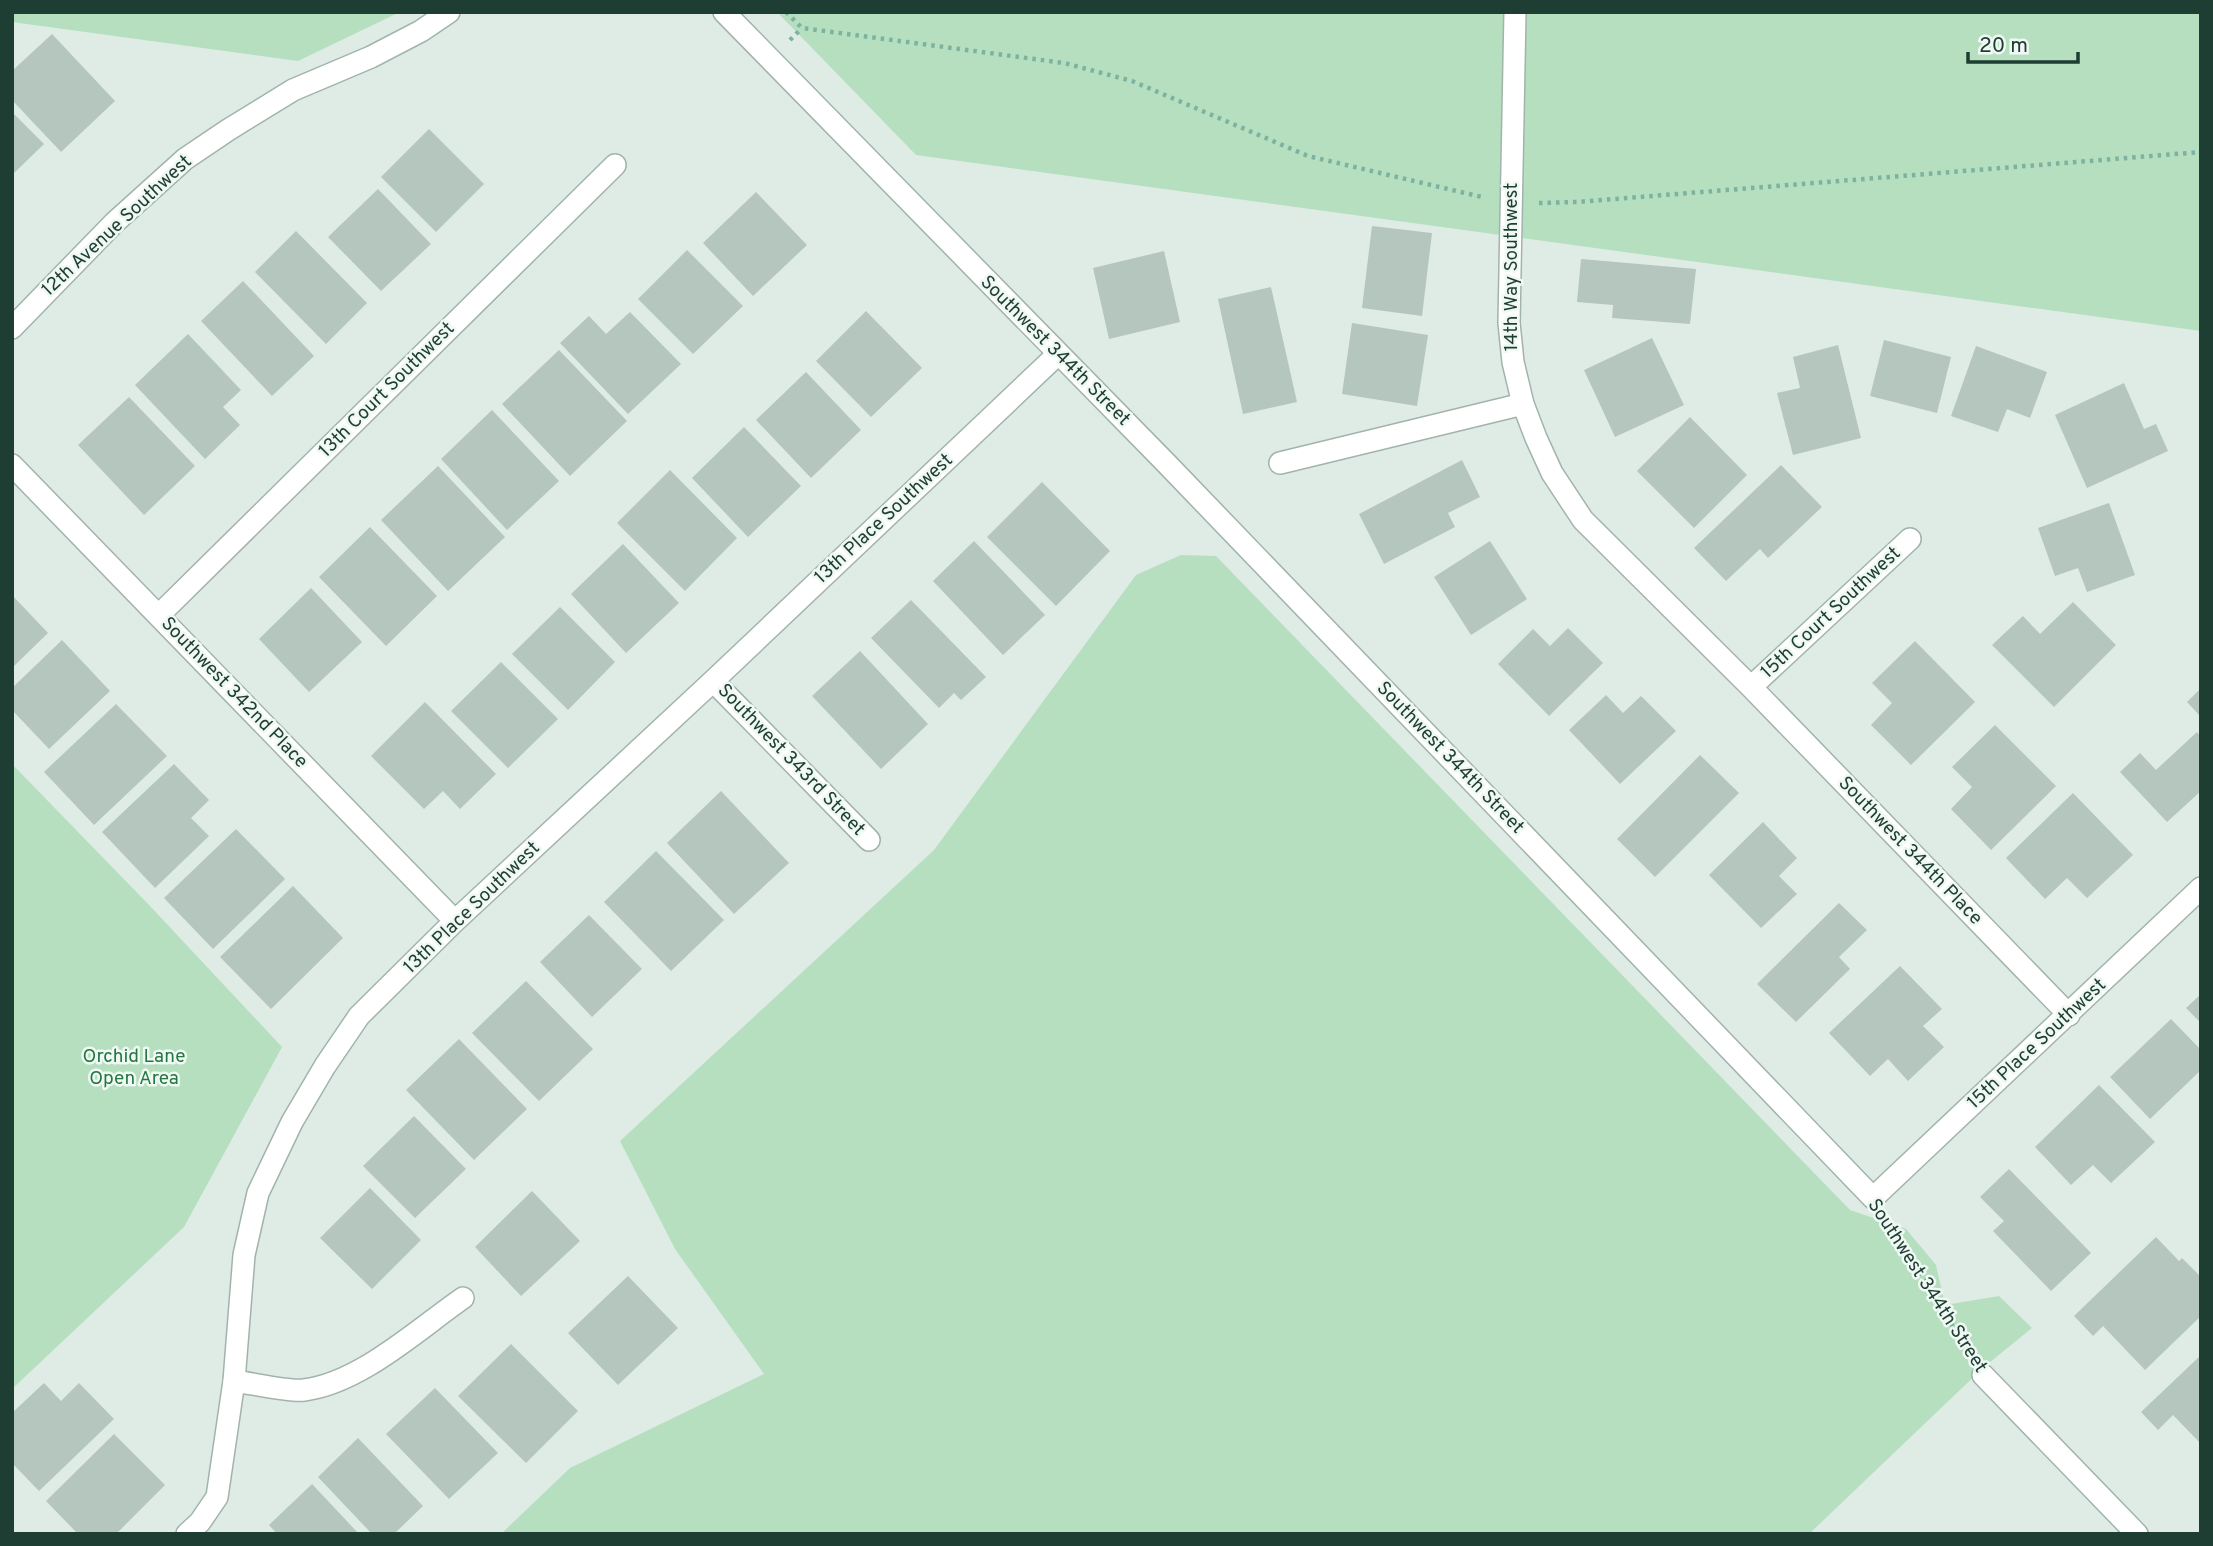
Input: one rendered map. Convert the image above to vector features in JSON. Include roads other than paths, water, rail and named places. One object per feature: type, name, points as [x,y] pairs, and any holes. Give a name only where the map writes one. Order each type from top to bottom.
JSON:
[{"type":"street","name":"12th Avenue Southwest","points":[[12,328],[114,223],[185,159],[293,90],[371,57],[421,31],[449,12]]},
{"type":"street","name":"Southwest 344th Street","points":[[724,12],[1167,463],[1873,1198]]},
{"type":"street","name":"14th Way Southwest","points":[[1515,12],[1509,323],[1513,362],[1524,404],[1552,472],[1583,520],[1751,687]]},
{"type":"street","name":"13th Court Southwest","points":[[159,615],[615,165]]},
{"type":"street","name":"13th Place Southwest","points":[[187,1534],[200,1522],[217,1497],[234,1381],[244,1255],[258,1193],[292,1122],[359,1016],[455,921],[1058,354]]},
{"type":"street","points":[[1280,463],[1524,404]]},
{"type":"street","name":"Southwest 342nd Place","points":[[12,464],[455,921]]},
{"type":"street","name":"15th Court Southwest","points":[[1751,687],[1910,539]]},
{"type":"street","name":"Southwest 343rd Street","points":[[713,681],[869,840]]},
{"type":"street","name":"Southwest 344th Place","points":[[1751,687],[2069,1015]]},
{"type":"street","name":"15th Place Southwest","points":[[1873,1198],[2201,888]]},
{"type":"street","points":[[234,1381],[302,1391],[330,1383],[363,1370],[463,1298]]},
{"type":"street","name":"Southwest 344th Street","points":[[1983,1375],[2137,1534]]},
{"type":"park label","name":"Orchid Lane Open Area","points":[[134,1068]]}]
